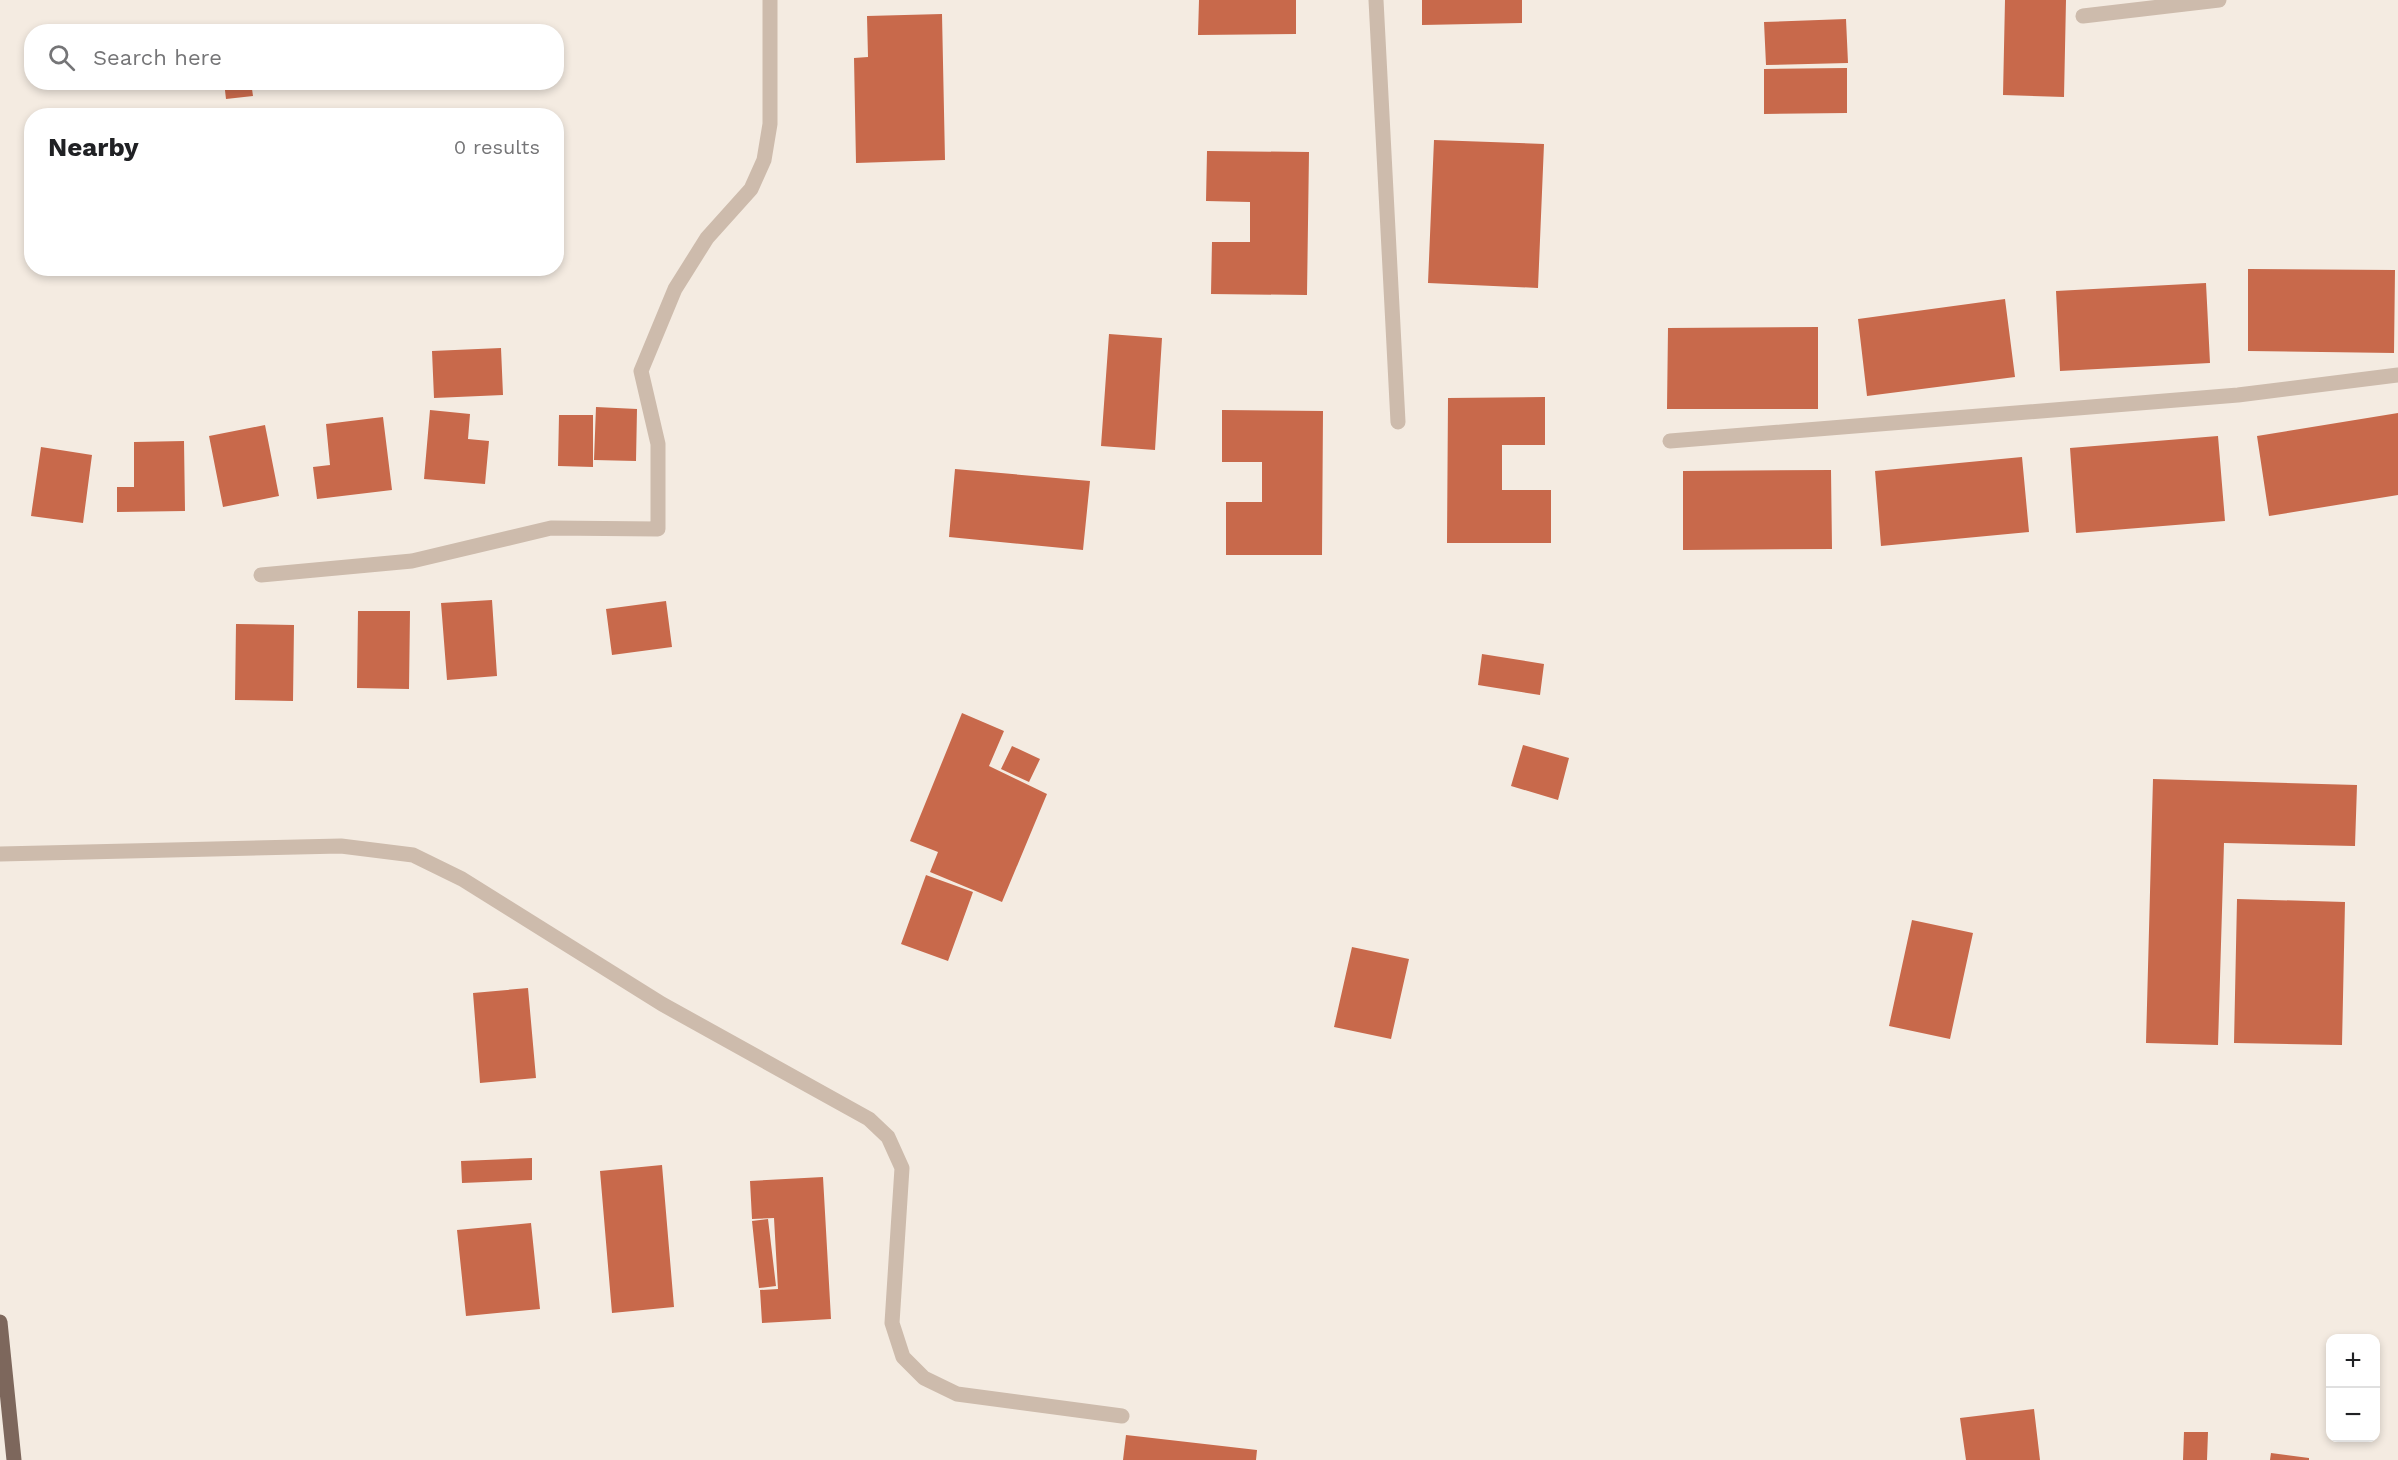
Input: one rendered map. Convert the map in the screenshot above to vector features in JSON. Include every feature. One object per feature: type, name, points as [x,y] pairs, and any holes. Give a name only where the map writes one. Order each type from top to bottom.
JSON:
[{"type":"main road","points":[[0,1322],[14,1460]]},
{"type":"street","points":[[261,575],[412,561],[551,528],[658,529],[658,444],[641,371],[675,289],[707,238],[751,189],[764,160],[770,124],[770,0]]},
{"type":"street","points":[[1376,0],[1398,422]]},
{"type":"street","points":[[2083,16],[2219,0]]},
{"type":"street","points":[[1670,441],[2238,395],[2398,375]]},
{"type":"street","points":[[0,854],[342,846],[413,855],[462,879],[662,1004],[869,1119],[888,1137],[902,1168],[892,1323],[903,1357],[924,1378],[957,1394],[1122,1416]]},
{"type":"building","points":[[1199,0],[1296,0],[1296,34],[1198,35]]},
{"type":"building","points":[[1422,0],[1522,0],[1522,23],[1422,25]]},
{"type":"building","points":[[2005,0],[2066,0],[2064,97],[2003,95]]},
{"type":"building","points":[[942,14],[945,160],[856,163],[854,58],[868,57],[867,16]]},
{"type":"building","points":[[1846,19],[1848,63],[1766,65],[1764,22]]},
{"type":"building","points":[[1847,68],[1847,113],[1764,114],[1764,69]]},
{"type":"building","points":[[225,90],[252,90],[253,96],[226,99]]},
{"type":"building","points":[[1434,140],[1544,144],[1538,288],[1428,283]]},
{"type":"building","points":[[1207,151],[1309,152],[1307,295],[1211,294],[1212,242],[1250,242],[1250,202],[1206,201]]},
{"type":"building","points":[[2248,269],[2395,270],[2394,353],[2248,351]]},
{"type":"building","points":[[2206,283],[2210,363],[2060,371],[2056,291]]},
{"type":"building","points":[[2005,299],[2015,377],[1867,396],[1858,319]]},
{"type":"building","points":[[1818,327],[1818,409],[1667,409],[1668,328]]},
{"type":"building","points":[[1109,334],[1162,338],[1155,450],[1101,446]]},
{"type":"building","points":[[501,348],[503,395],[434,398],[432,351]]},
{"type":"building","points":[[1545,397],[1545,445],[1502,445],[1502,490],[1551,490],[1551,543],[1447,543],[1448,398]]},
{"type":"building","points":[[596,407],[637,409],[636,461],[594,460]]},
{"type":"building","points":[[430,410],[470,414],[468,439],[489,441],[485,484],[424,479]]},
{"type":"building","points":[[1222,410],[1323,411],[1322,555],[1226,555],[1226,502],[1262,502],[1262,462],[1222,462]]},
{"type":"building","points":[[2398,413],[2398,495],[2269,516],[2257,436]]},
{"type":"building","points":[[559,415],[593,415],[593,467],[558,466]]},
{"type":"building","points":[[383,417],[392,490],[317,499],[313,467],[330,465],[326,424]]},
{"type":"building","points":[[265,425],[279,496],[223,507],[209,436]]},
{"type":"building","points":[[2218,436],[2225,521],[2076,533],[2070,448]]},
{"type":"building","points":[[184,441],[185,511],[117,512],[117,487],[134,487],[134,442]]},
{"type":"building","points":[[41,447],[92,455],[83,523],[31,516]]},
{"type":"building","points":[[2022,457],[2029,532],[1881,546],[1875,471]]},
{"type":"building","points":[[955,469],[1090,481],[1083,550],[949,537]]},
{"type":"building","points":[[1831,470],[1832,549],[1683,550],[1683,471]]},
{"type":"building","points":[[492,600],[497,676],[447,680],[441,603]]},
{"type":"building","points":[[666,601],[672,647],[612,655],[606,609]]},
{"type":"building","points":[[358,611],[410,611],[409,689],[357,688]]},
{"type":"building","points":[[236,624],[294,625],[293,701],[235,700]]},
{"type":"building","points":[[1482,654],[1544,664],[1540,695],[1478,685]]},
{"type":"building","points":[[962,713],[1004,731],[989,766],[1047,794],[1002,902],[930,872],[938,852],[910,841]]},
{"type":"building","points":[[1523,745],[1569,758],[1558,800],[1511,786]]},
{"type":"building","points":[[1012,746],[1040,759],[1029,782],[1001,769]]},
{"type":"building","points":[[2153,779],[2357,785],[2355,846],[2224,843],[2218,1045],[2146,1043]]},
{"type":"building","points":[[926,875],[973,892],[948,961],[901,944]]},
{"type":"building","points":[[2237,899],[2345,902],[2342,1045],[2234,1043]]},
{"type":"building","points":[[1912,920],[1973,933],[1950,1039],[1889,1026]]},
{"type":"building","points":[[1352,947],[1409,959],[1391,1039],[1334,1027]]},
{"type":"building","points":[[528,988],[536,1078],[480,1083],[473,993]]},
{"type":"building","points":[[532,1158],[532,1180],[462,1183],[461,1161]]},
{"type":"building","points":[[662,1165],[674,1307],[612,1313],[600,1171]]},
{"type":"building","points":[[823,1177],[831,1319],[762,1323],[760,1290],[778,1289],[774,1218],[752,1219],[750,1181]]},
{"type":"building","points":[[768,1219],[776,1286],[759,1288],[752,1221]]},
{"type":"building","points":[[531,1223],[540,1309],[466,1316],[457,1230]]},
{"type":"building","points":[[2034,1409],[2040,1460],[1966,1460],[1960,1418]]},
{"type":"building","points":[[2184,1432],[2208,1432],[2207,1460],[2183,1460]]},
{"type":"building","points":[[1126,1435],[1257,1450],[1256,1460],[1123,1460]]},
{"type":"building","points":[[2271,1453],[2309,1458],[2309,1460],[2270,1460]]}]
